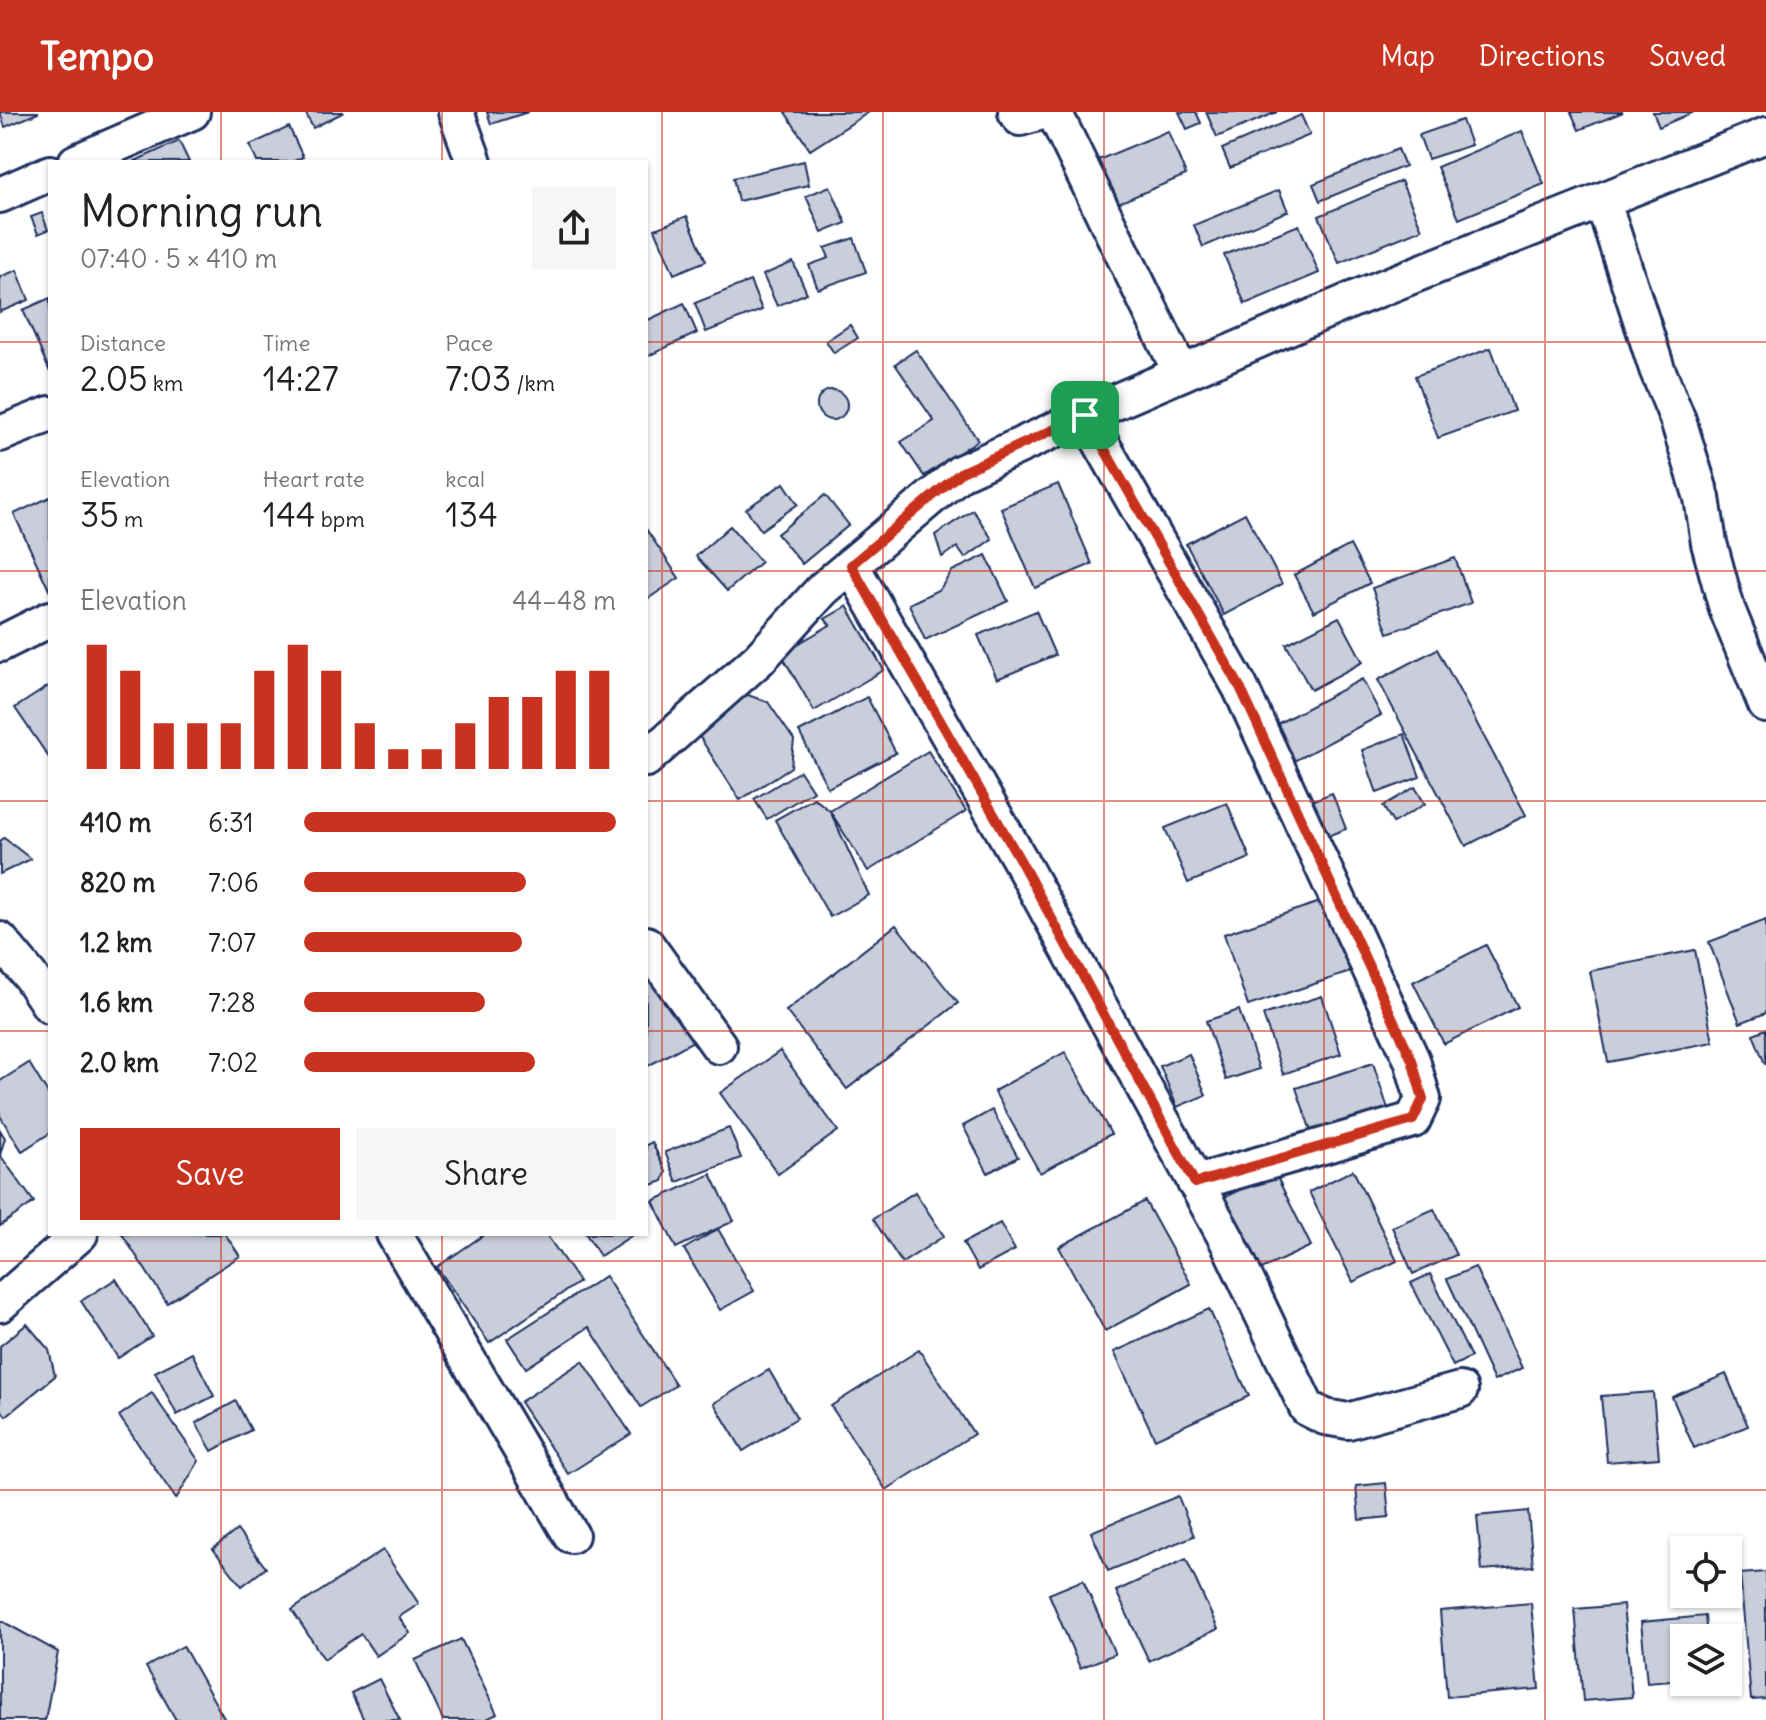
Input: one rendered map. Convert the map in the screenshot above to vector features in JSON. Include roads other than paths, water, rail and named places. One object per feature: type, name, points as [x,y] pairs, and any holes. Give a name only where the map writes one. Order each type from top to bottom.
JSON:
[{"type":"street","points":[[81,160],[192,112]]},
{"type":"street","points":[[456,112],[473,160]]},
{"type":"street","points":[[1016,112],[1020,118],[1042,112]]},
{"type":"street","points":[[1054,112],[1181,373]]},
{"type":"street","points":[[648,757],[759,659],[823,589],[960,473],[1085,415],[1354,299],[1766,135]]},
{"type":"street","points":[[0,195],[48,174]]},
{"type":"street","points":[[1603,202],[1702,498],[1709,543],[1727,609],[1766,705]]},
{"type":"street","points":[[0,434],[48,415]]},
{"type":"street","points":[[1085,415],[1240,687],[1412,1060],[1423,1099],[1413,1120],[1195,1183]]},
{"type":"street","points":[[851,565],[1020,860],[1228,1242],[1307,1408],[1325,1417],[1348,1421],[1460,1390]]},
{"type":"street","points":[[0,644],[48,620]]},
{"type":"street","points":[[0,940],[48,1003]]},
{"type":"street","points":[[648,947],[719,1046]]},
{"type":"street","points":[[0,1304],[78,1236]]},
{"type":"street","points":[[395,1236],[571,1535]]}]
